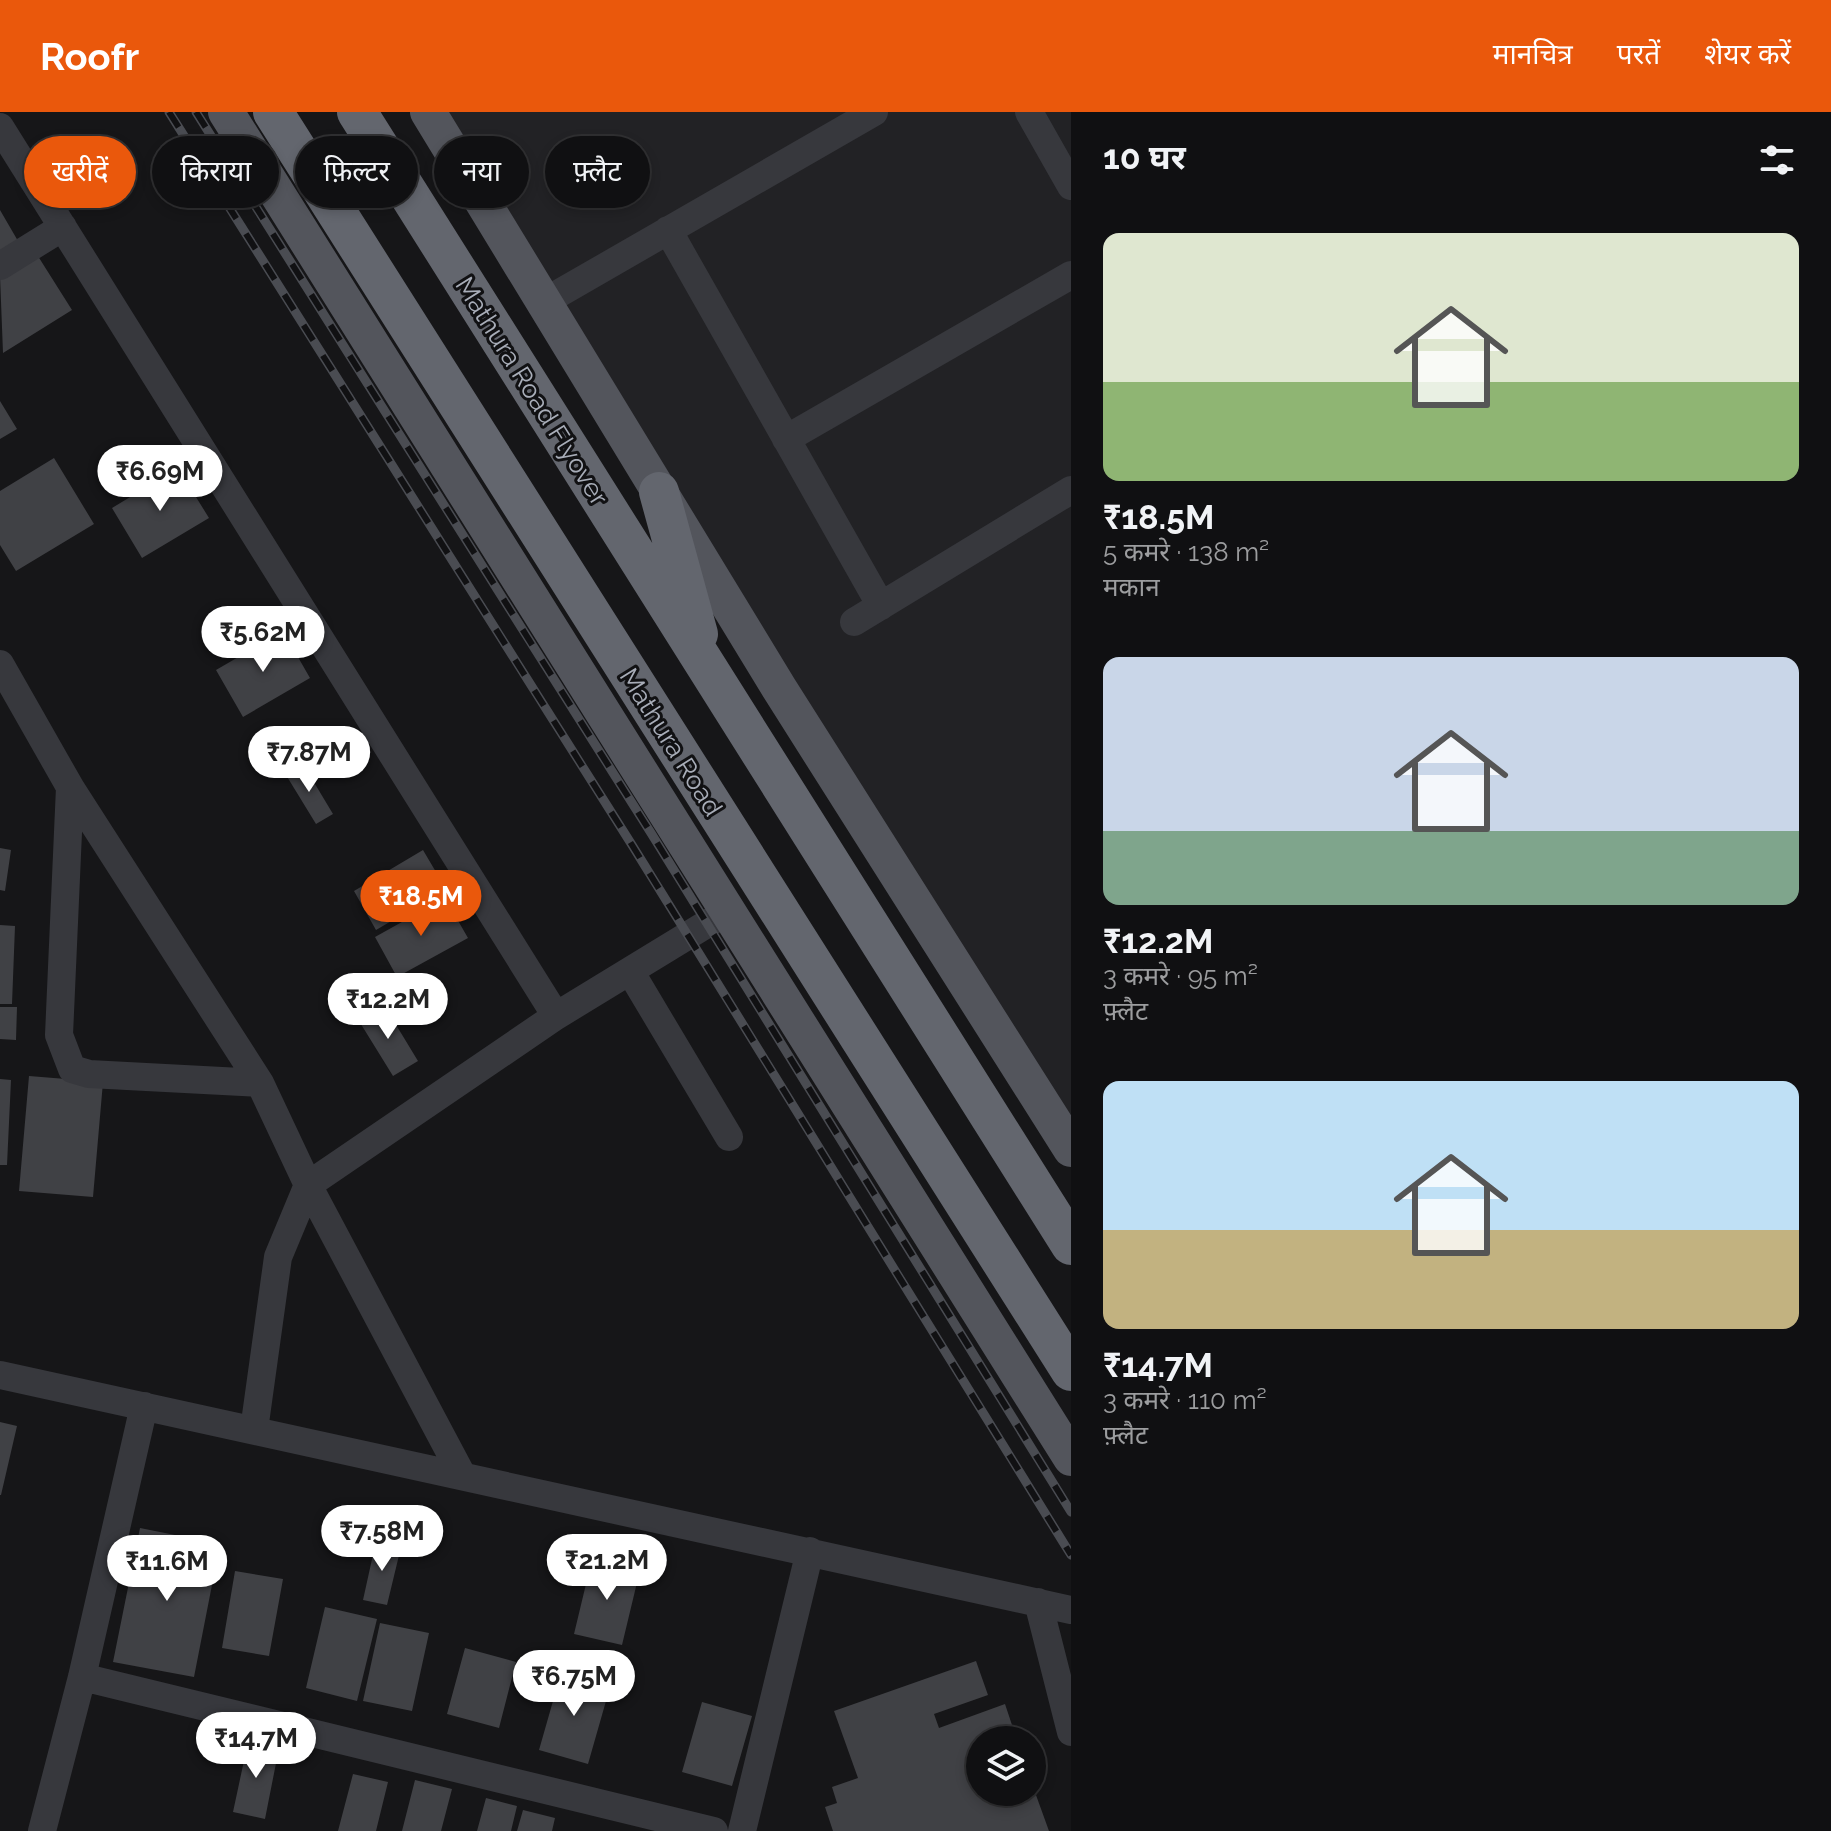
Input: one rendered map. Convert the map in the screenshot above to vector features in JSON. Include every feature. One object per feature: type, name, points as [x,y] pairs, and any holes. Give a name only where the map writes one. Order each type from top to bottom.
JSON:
[{"type":"highway","name":"Mathura Road","points":[[273,112],[1071,1371]]},
{"type":"highway","name":"Mathura Road Flyover","points":[[357,112],[706,669]]},
{"type":"highway","points":[[659,492],[706,669],[1071,1245]]},
{"type":"main road","points":[[226,112],[1071,1458]]},
{"type":"main road","points":[[428,112],[779,688],[1071,1149]]},
{"type":"street","points":[[544,302],[874,112]]},
{"type":"street","points":[[1029,112],[1071,186]]},
{"type":"street","points":[[0,127],[556,1016]]},
{"type":"street","points":[[0,266],[63,227]]},
{"type":"street","points":[[668,230],[881,606]]},
{"type":"street","points":[[786,439],[1071,275]]},
{"type":"street","points":[[854,622],[1071,490]]},
{"type":"street","points":[[4,679],[260,1083],[308,1185],[462,1475]]},
{"type":"street","points":[[70,787],[59,1035],[72,1069],[89,1074],[260,1083]]},
{"type":"street","points":[[254,1430],[278,1257],[308,1185],[556,1016],[728,911]]},
{"type":"street","points":[[630,971],[729,1137]]},
{"type":"street","points":[[0,1375],[1071,1610]]},
{"type":"street","points":[[42,1831],[82,1677],[144,1406]]},
{"type":"street","points":[[742,1831],[810,1551]]},
{"type":"street","points":[[1038,1602],[1071,1732]]},
{"type":"street","points":[[82,1677],[714,1831]]},
{"type":"shaded area","points":[[414,112],[1071,112],[1071,1157],[474,208],[529,208],[529,136],[434,136],[434,144]]},
{"type":"building","points":[[0,210],[18,241],[0,251]]},
{"type":"building","points":[[36,253],[72,310],[3,353],[0,276]]},
{"type":"building","points":[[0,401],[17,429],[0,439]]},
{"type":"building","points":[[54,458],[94,524],[16,571],[0,545],[0,491]]},
{"type":"building","points":[[178,468],[209,518],[142,558],[112,508]]},
{"type":"building","points":[[283,631],[310,678],[243,717],[216,670]]},
{"type":"building","points":[[303,764],[333,814],[316,824],[286,775]]},
{"type":"building","points":[[0,848],[11,850],[5,891],[0,890]]},
{"type":"building","points":[[423,850],[446,889],[376,930],[354,891]]},
{"type":"building","points":[[445,898],[468,938],[397,977],[375,937]]},
{"type":"building","points":[[0,925],[15,926],[12,1004],[0,1004]]},
{"type":"building","points":[[384,1005],[418,1061],[393,1076],[359,1021]]},
{"type":"building","points":[[0,1007],[17,1007],[16,1040],[0,1039]]},
{"type":"building","points":[[29,1076],[103,1082],[93,1197],[19,1191]]},
{"type":"building","points":[[0,1079],[11,1080],[7,1165],[0,1165]]},
{"type":"building","points":[[0,1422],[17,1426],[1,1495],[0,1495]]},
{"type":"building","points":[[140,1528],[220,1544],[194,1677],[113,1662]]},
{"type":"building","points":[[376,1541],[401,1547],[387,1605],[363,1600]]},
{"type":"building","points":[[592,1559],[640,1570],[622,1645],[574,1634]]},
{"type":"building","points":[[235,1571],[283,1579],[269,1656],[222,1648]]},
{"type":"building","points":[[325,1607],[377,1619],[357,1701],[306,1688]]},
{"type":"building","points":[[380,1623],[429,1633],[412,1711],[363,1701]]},
{"type":"building","points":[[465,1648],[516,1662],[499,1728],[447,1714]]},
{"type":"building","points":[[976,1661],[988,1695],[934,1714],[939,1728],[1005,1704],[1012,1726],[966,1726],[966,1806],[1040,1806],[1049,1831],[833,1831],[825,1807],[837,1803],[832,1787],[858,1778],[834,1711]]},
{"type":"building","points":[[561,1673],[610,1687],[588,1764],[539,1750]]},
{"type":"building","points":[[702,1702],[752,1716],[732,1786],[682,1772]]},
{"type":"building","points":[[248,1742],[279,1748],[265,1819],[233,1812]]},
{"type":"building","points":[[353,1774],[388,1782],[376,1831],[338,1831]]},
{"type":"building","points":[[415,1780],[452,1789],[441,1831],[402,1831]]},
{"type":"building","points":[[486,1798],[517,1806],[511,1831],[477,1831]]},
{"type":"building","points":[[523,1810],[555,1818],[552,1831],[517,1831]]},
{"type":"railway","points":[[169,112],[632,845],[1071,1555]]},
{"type":"railway","points":[[196,112],[651,833],[1071,1512]]}]
